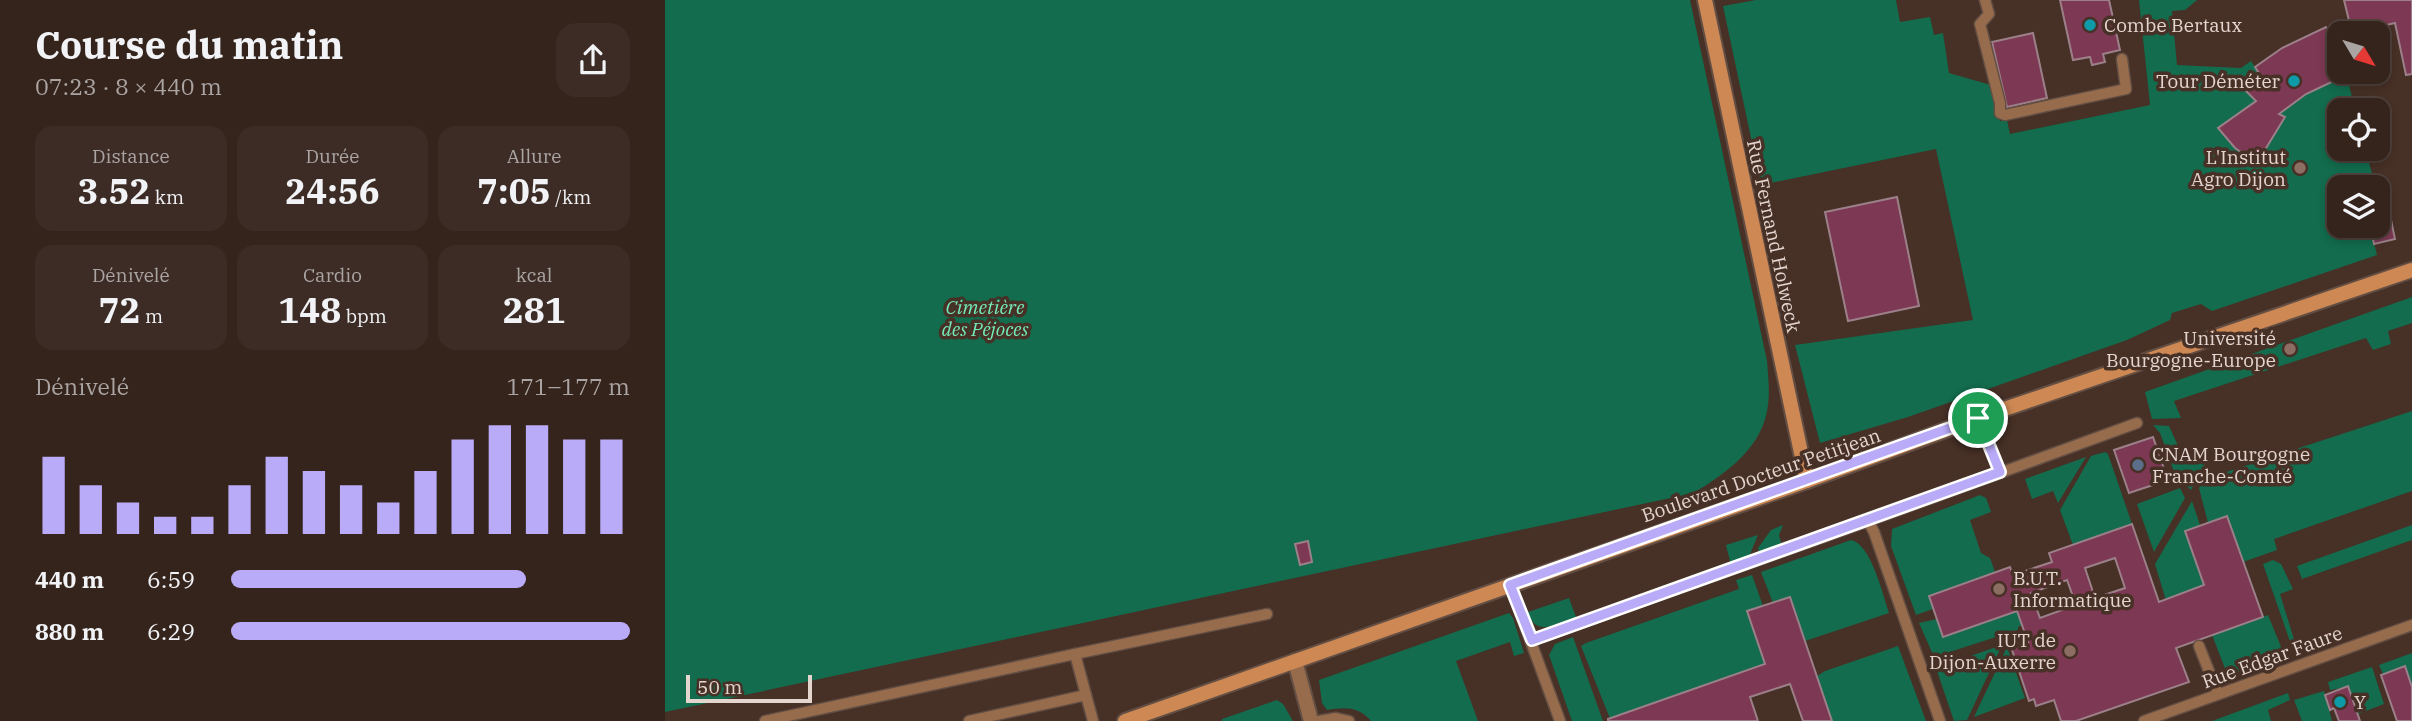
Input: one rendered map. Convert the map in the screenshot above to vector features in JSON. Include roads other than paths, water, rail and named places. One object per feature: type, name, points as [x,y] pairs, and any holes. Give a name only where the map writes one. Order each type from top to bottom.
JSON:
[{"type":"main road","name":"Rue Fernand Holweck","points":[[1705,0],[1807,481]]},
{"type":"main road","name":"Boulevard Docteur Petitjean","points":[[1125,721],[1807,481],[1978,418],[2412,270]]},
{"type":"street","points":[[1295,661],[1311,721]]},
{"type":"lane","points":[[1985,0],[1989,14],[1980,24],[2000,103],[2000,113],[2005,115],[2126,89],[2122,59]]},
{"type":"lane","points":[[1978,418],[2000,472]]},
{"type":"lane","points":[[1532,640],[2137,422]]},
{"type":"lane","points":[[1868,521],[1940,721]]},
{"type":"lane","points":[[1510,585],[1560,721]]},
{"type":"lane","points":[[765,721],[1267,614]]},
{"type":"lane","name":"Rue Edgar Faure","points":[[2144,721],[2412,625]]},
{"type":"lane","points":[[2199,646],[2218,694]]},
{"type":"lane","points":[[1075,654],[1093,721]]},
{"type":"lane","points":[[969,721],[1086,695]]},
{"type":"lane","points":[[1319,721],[1336,718],[1349,721]]},
{"type":"place","name":"Combe Bertaux","points":[[2090,25]]},
{"type":"place","name":"Tour Déméter","points":[[2294,81]]},
{"type":"place","name":"L'Institut Agro Dijon","points":[[2300,168]]},
{"type":"place","name":"Université Bourgogne-Europe","points":[[2290,349]]},
{"type":"place","name":"CNAM Bourgogne Franche-Comté","points":[[2138,465]]},
{"type":"place","name":"B.U.T. Informatique","points":[[1999,589]]},
{"type":"place","name":"IUT de Dijon-Auxerre","points":[[2070,651]]},
{"type":"place","name":"Y","points":[[2340,702]]},
{"type":"park label","name":"Cimetière des Péjoces","points":[[985,318]]}]
